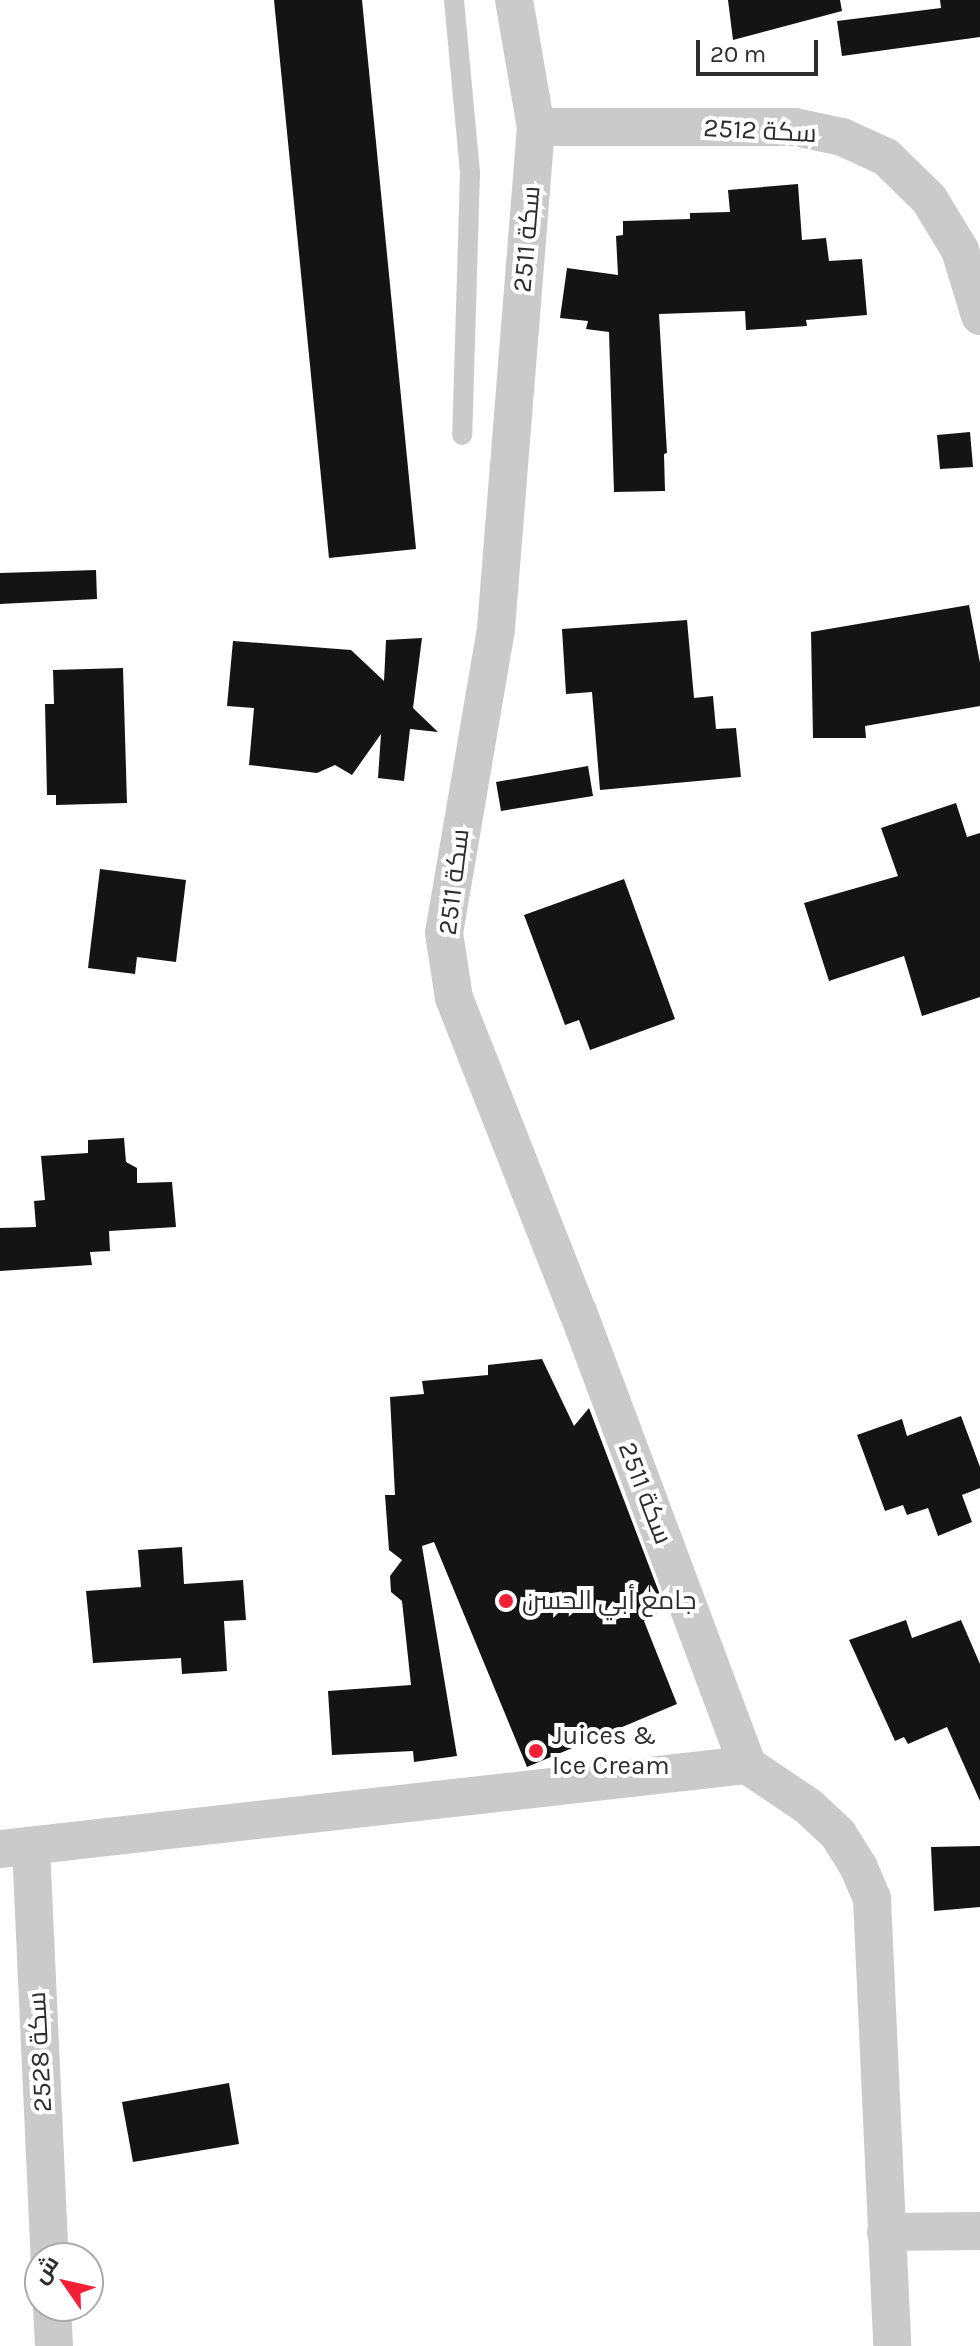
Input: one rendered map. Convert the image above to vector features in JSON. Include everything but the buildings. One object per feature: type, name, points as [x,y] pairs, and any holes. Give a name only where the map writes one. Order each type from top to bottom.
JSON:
[{"type":"street","name":"سكة 2511","points":[[514,0],[536,127],[496,629],[444,933],[454,998],[578,1312],[747,1765]]},
{"type":"street","name":"سكة 2512","points":[[536,127],[795,127],[842,137],[886,157],[929,199],[960,250],[980,316]]},
{"type":"street","points":[[15,1848],[747,1765],[808,1806],[838,1834],[859,1868],[872,1899],[892,2346]]},
{"type":"street","name":"سكة 2528","points":[[15,1848],[49,2242]]},
{"type":"street","points":[[886,2232],[980,2231]]},
{"type":"street","points":[[53,2322],[54,2346]]},
{"type":"lane","points":[[454,0],[470,173],[462,435]]},
{"type":"place","name":"جامع أبي الحسن","points":[[506,1601]]},
{"type":"place","name":"Juices & Ice Cream","points":[[536,1751]]}]
